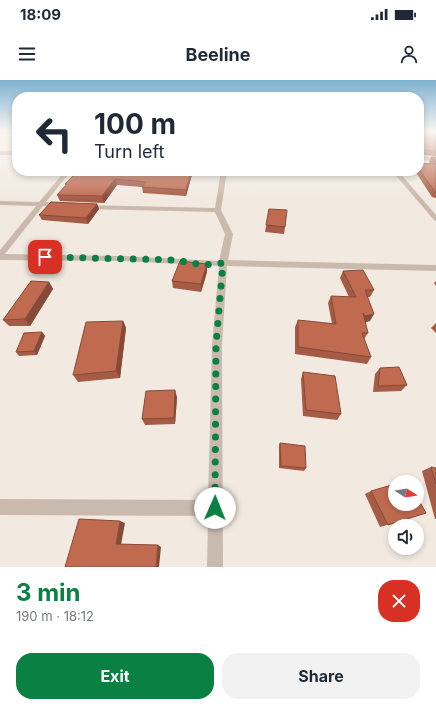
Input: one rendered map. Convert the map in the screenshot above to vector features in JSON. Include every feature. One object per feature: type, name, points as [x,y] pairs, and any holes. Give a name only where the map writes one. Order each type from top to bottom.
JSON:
[{"type":"street","points":[[424,158],[436,159]]},
{"type":"street","points":[[0,256],[64,176]]},
{"type":"street","points":[[215,567],[216,345],[223,263],[229,234],[218,210],[223,176]]},
{"type":"street","points":[[399,176],[436,220]]},
{"type":"street","points":[[0,203],[218,210]]},
{"type":"street","points":[[0,256],[176,260],[203,265],[223,263],[436,268]]},
{"type":"street","points":[[0,507],[215,508]]},
{"type":"building","points":[[431,157],[436,157],[436,162]]},
{"type":"building","points":[[424,163],[436,164],[435,192],[424,176]]},
{"type":"building","points":[[73,176],[190,176],[186,190],[142,187],[146,182],[115,179],[102,196],[57,195],[67,184],[65,184]]},
{"type":"building","points":[[51,202],[97,204],[86,218],[39,215]]},
{"type":"building","points":[[269,209],[287,210],[285,227],[266,225]]},
{"type":"building","points":[[180,261],[207,264],[201,284],[172,281]]},
{"type":"building","points":[[363,270],[374,290],[365,290],[374,314],[365,316],[363,313],[368,333],[362,333],[371,357],[298,347],[298,320],[336,324],[331,296],[356,297],[343,271]]},
{"type":"building","points":[[31,281],[49,282],[25,319],[3,320]]},
{"type":"building","points":[[123,321],[116,371],[73,375],[86,322]]},
{"type":"building","points":[[42,332],[34,351],[16,352],[24,333]]},
{"type":"building","points":[[399,367],[407,385],[378,386],[380,368]]},
{"type":"building","points":[[303,372],[335,376],[341,414],[306,410]]},
{"type":"building","points":[[175,390],[174,418],[142,419],[146,391]]},
{"type":"building","points":[[280,443],[305,446],[306,468],[281,466]]},
{"type":"building","points":[[431,467],[436,468],[436,484]]},
{"type":"building","points":[[388,486],[388,511],[424,511],[424,509],[426,513],[407,519],[388,519],[388,525],[371,491]]},
{"type":"building","points":[[79,519],[120,521],[116,544],[158,545],[156,567],[65,567]]},
{"type":"route","points":[[45,257],[176,260],[203,265],[223,263],[216,345],[215,508]]}]
